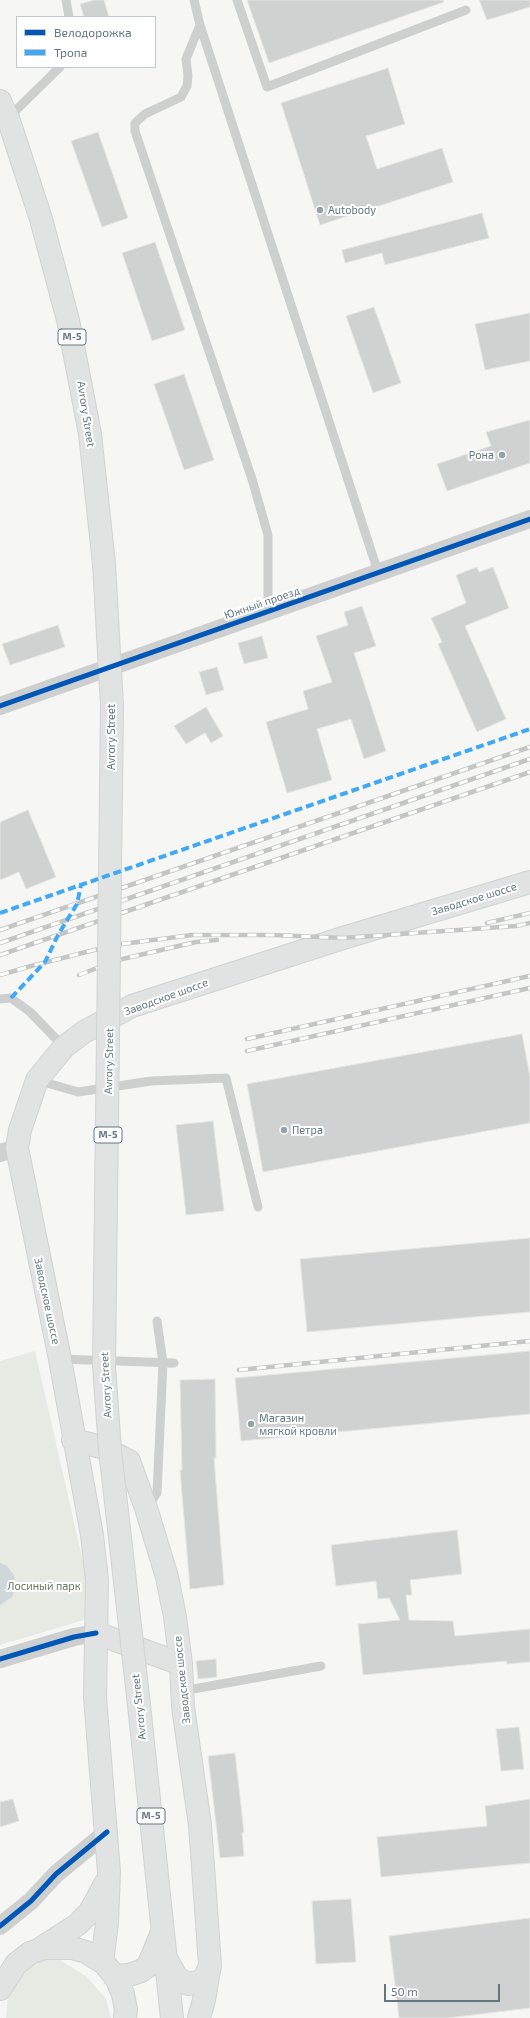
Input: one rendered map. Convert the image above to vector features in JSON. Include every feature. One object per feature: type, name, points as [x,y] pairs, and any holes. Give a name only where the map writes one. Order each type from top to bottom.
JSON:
[{"type":"main road","name":"Avrory Street","points":[[0,83],[5,110],[41,219],[68,320],[90,434],[104,564],[112,706],[104,1366],[110,1450],[140,1705],[164,1927],[172,2018]]},
{"type":"main road","name":"Заводское шоссе","points":[[108,1969],[107,1923],[109,1872],[95,1696],[97,1580],[92,1535],[73,1440],[60,1359],[29,1215],[9,1151],[20,1130],[37,1080],[64,1047],[84,1032],[132,1006],[343,938],[530,882]]},
{"type":"main road","name":"Заводское шоссе","points":[[73,1440],[101,1447],[129,1461],[146,1508],[167,1577],[175,1617],[181,1664],[182,1691],[200,1825],[210,1965],[204,2000],[199,2018]]},
{"type":"main road","points":[[96,1634],[181,1664]]},
{"type":"main road","name":"Заводское шоссе","points":[[30,1953],[77,1926],[90,1912],[105,1886],[109,1872]]},
{"type":"main road","points":[[108,1969],[129,1975],[141,1971],[148,1966],[164,1927]]},
{"type":"main road","points":[[0,1989],[16,1964],[30,1953],[44,1948],[72,1948],[86,1952],[108,1969],[123,1994],[126,2018]]},
{"type":"main road","points":[[167,1960],[177,1978],[188,1984],[203,1981],[210,1965]]},
{"type":"street","name":"Южный проезд","points":[[0,706],[530,519]]},
{"type":"street","points":[[0,1659],[74,1637],[96,1634]]},
{"type":"street","points":[[0,1926],[31,1901],[56,1874],[107,1832]]},
{"type":"lane","points":[[66,0],[69,16]]},
{"type":"lane","points":[[194,0],[200,25],[378,572]]},
{"type":"lane","points":[[237,0],[267,87],[466,10]]},
{"type":"lane","points":[[200,25],[186,59],[188,75],[187,86],[180,97],[145,114],[135,123],[135,131],[249,471],[268,535],[268,611]]},
{"type":"lane","points":[[5,110],[59,68]]},
{"type":"lane","points":[[0,999],[12,998],[30,1012],[64,1047]]},
{"type":"lane","points":[[37,1080],[78,1092],[151,1081],[226,1078],[258,1207]]},
{"type":"lane","points":[[146,1508],[157,1493],[163,1363],[157,1321]]},
{"type":"lane","points":[[60,1359],[174,1363]]},
{"type":"lane","points":[[182,1691],[321,1666]]},
{"type":"green space","name":"Лосиный парк","points":[[35,1351],[89,1588],[84,1620],[0,1645],[0,1361]]},
{"type":"green space","points":[[49,1958],[60,1960],[87,1977],[106,1999],[111,2018],[6,2018],[8,1996],[26,1968]]},
{"type":"shaded area","points":[[0,1563],[7,1566],[14,1575],[16,1586],[12,1597],[0,1605]]},
{"type":"building","points":[[94,0],[104,0],[109,16],[84,16],[80,4]]},
{"type":"building","points":[[247,0],[443,0],[444,2],[269,63]]},
{"type":"building","points":[[479,0],[530,0],[530,7],[487,20]]},
{"type":"building","points":[[388,68],[405,124],[366,136],[377,169],[442,148],[453,182],[320,225],[281,103]]},
{"type":"building","points":[[98,132],[128,218],[102,227],[71,141]]},
{"type":"building","points":[[482,213],[489,238],[385,265],[382,253],[345,263],[342,250]]},
{"type":"building","points":[[155,242],[185,330],[152,341],[122,253]]},
{"type":"building","points":[[374,307],[401,383],[373,393],[346,316]]},
{"type":"building","points":[[530,313],[530,361],[485,370],[475,324]]},
{"type":"building","points":[[184,374],[214,460],[184,470],[154,384]]},
{"type":"building","points":[[530,420],[530,463],[447,491],[437,464],[491,446],[486,432]]},
{"type":"building","points":[[477,567],[479,572],[493,567],[509,608],[465,626],[506,719],[477,732],[438,644],[442,642],[431,618],[466,603],[456,575]]},
{"type":"building","points":[[362,606],[376,646],[354,653],[386,751],[364,759],[351,719],[317,729],[332,780],[287,793],[266,722],[308,709],[303,691],[332,682],[316,636],[348,625],[344,612]]},
{"type":"building","points":[[58,625],[65,647],[10,665],[2,644]]},
{"type":"building","points":[[262,636],[268,658],[244,664],[238,643]]},
{"type":"building","points":[[217,667],[224,690],[206,695],[199,672]]},
{"type":"building","points":[[206,707],[223,736],[211,743],[205,733],[186,744],[174,726]]},
{"type":"building","points":[[28,810],[56,877],[26,889],[19,872],[0,880],[0,822]]},
{"type":"building","points":[[522,1034],[530,1077],[530,1123],[263,1172],[247,1084]]},
{"type":"building","points":[[213,1121],[224,1211],[186,1215],[176,1125]]},
{"type":"building","points":[[530,1238],[530,1312],[307,1332],[300,1259]]},
{"type":"building","points":[[530,1351],[530,1414],[241,1441],[235,1378]]},
{"type":"building","points":[[215,1379],[216,1458],[214,1458],[224,1585],[190,1589],[180,1470],[182,1470],[180,1380]]},
{"type":"building","points":[[457,1530],[462,1574],[410,1580],[412,1595],[406,1595],[409,1620],[453,1621],[455,1636],[530,1629],[530,1662],[507,1664],[506,1661],[363,1675],[358,1624],[400,1620],[389,1598],[378,1599],[376,1581],[336,1586],[331,1545]]},
{"type":"building","points":[[216,1659],[217,1677],[198,1679],[196,1661]]},
{"type":"building","points":[[519,1727],[524,1769],[501,1771],[496,1729]]},
{"type":"building","points":[[235,1753],[244,1832],[242,1833],[244,1856],[220,1858],[208,1756]]},
{"type":"building","points":[[13,1799],[19,1821],[0,1827],[0,1802]]},
{"type":"building","points":[[530,1799],[530,1863],[381,1877],[377,1837],[487,1826],[485,1806]]},
{"type":"building","points":[[351,1899],[356,1962],[316,1964],[312,1901]]},
{"type":"building","points":[[530,1918],[530,2008],[448,2018],[399,2018],[389,1936]]},
{"type":"railway","points":[[0,930],[530,747]]},
{"type":"railway","points":[[0,943],[530,759]]},
{"type":"railway","points":[[0,955],[530,772]]},
{"type":"railway","points":[[487,923],[530,913]]},
{"type":"railway","points":[[0,975],[114,945],[192,935],[273,935],[343,938],[516,926],[530,923]]},
{"type":"railway","points":[[79,975],[118,960],[196,942],[217,940]]},
{"type":"railway","points":[[247,1039],[530,976]]},
{"type":"railway","points":[[247,1051],[530,988]]},
{"type":"railway","points":[[239,1370],[530,1341]]},
{"type":"marked path","points":[[0,913],[530,729]]},
{"type":"marked path","points":[[11,998],[45,962],[58,935],[77,904],[81,885]]},
{"type":"cycle path","points":[[0,706],[530,519]]},
{"type":"cycle path","points":[[0,1659],[74,1637],[96,1633]]},
{"type":"cycle path","points":[[0,1926],[31,1901],[56,1874],[107,1832]]},
{"type":"place","name":"Autobody","points":[[320,210]]},
{"type":"place","name":"Рона","points":[[502,455]]},
{"type":"place","name":"Петра","points":[[284,1130]]},
{"type":"place","name":"Магазин мягкой кровли","points":[[251,1424]]}]
